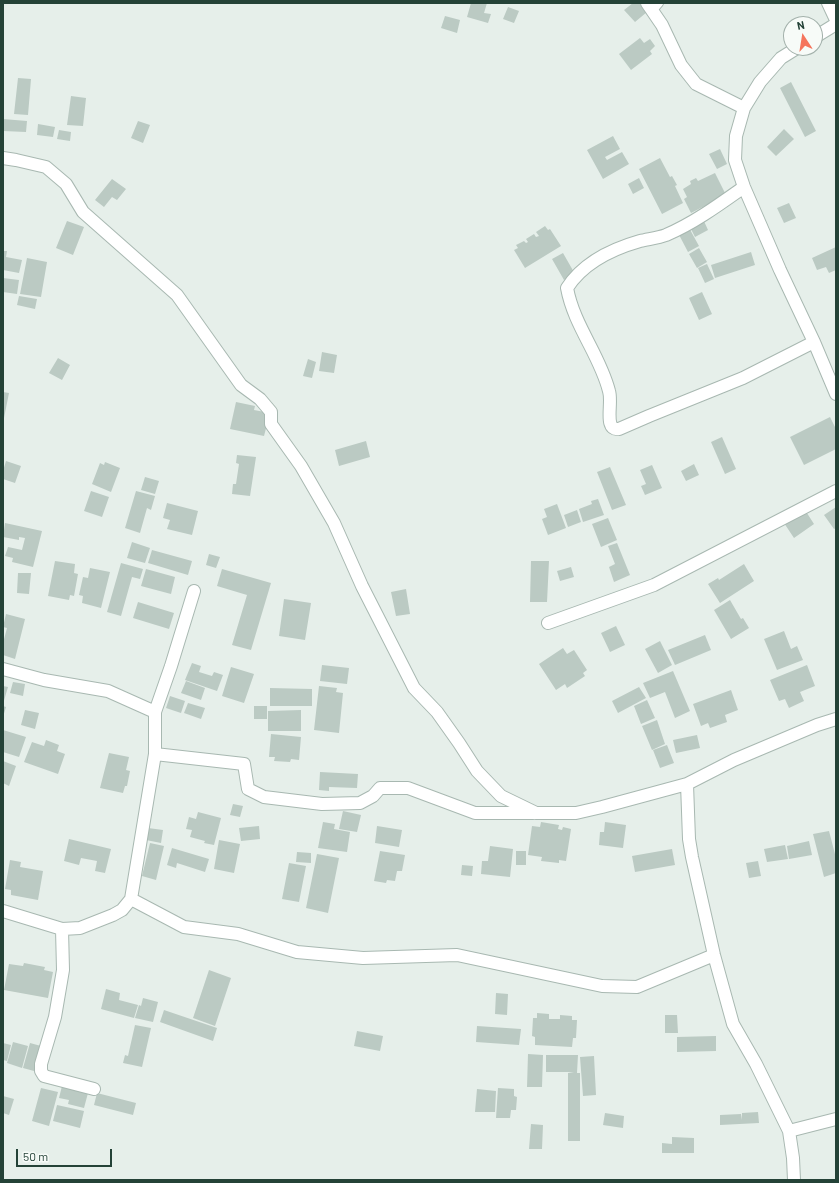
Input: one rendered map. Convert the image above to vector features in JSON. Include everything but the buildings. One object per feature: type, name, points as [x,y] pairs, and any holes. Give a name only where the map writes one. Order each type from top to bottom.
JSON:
[{"type":"street","points":[[828,3],[836,20]]},
{"type":"street","points":[[653,6],[681,65],[696,84],[744,108]]},
{"type":"street","points":[[823,32],[836,24]]},
{"type":"street","points":[[784,56],[760,82],[744,108],[736,136],[735,160],[744,187],[836,394]]},
{"type":"street","points":[[3,158],[46,166],[66,184],[83,212],[177,296],[241,385],[260,399],[271,412],[270,424],[300,466],[334,522],[362,586],[414,688],[437,712],[477,771],[501,796],[536,813]]},
{"type":"street","points":[[744,187],[709,211],[665,235],[640,241],[614,250],[578,274],[567,288],[569,298],[581,330],[603,373],[610,391],[611,400],[609,423],[611,428],[614,430],[619,430],[649,416],[744,378],[814,342]]},
{"type":"street","points":[[548,623],[654,585],[836,491]]},
{"type":"street","points":[[3,911],[62,929],[80,928],[122,910],[131,899],[155,754],[155,712],[194,591]]},
{"type":"street","points":[[3,669],[44,680],[108,692],[155,712]]},
{"type":"street","points":[[155,754],[244,764],[248,789],[264,797],[322,804],[360,803],[373,796],[380,788],[408,788],[475,813],[576,813],[687,784],[734,760],[817,725],[836,719]]},
{"type":"street","points":[[687,784],[688,825],[692,857],[714,954],[733,1024],[756,1064],[789,1131],[793,1158],[794,1180]]},
{"type":"street","points":[[131,899],[184,927],[238,934],[297,952],[363,958],[457,955],[602,986],[636,987],[714,954]]},
{"type":"street","points":[[62,929],[63,970],[55,1017],[41,1064],[41,1071],[44,1076],[94,1089]]},
{"type":"street","points":[[789,1131],[836,1119]]}]
